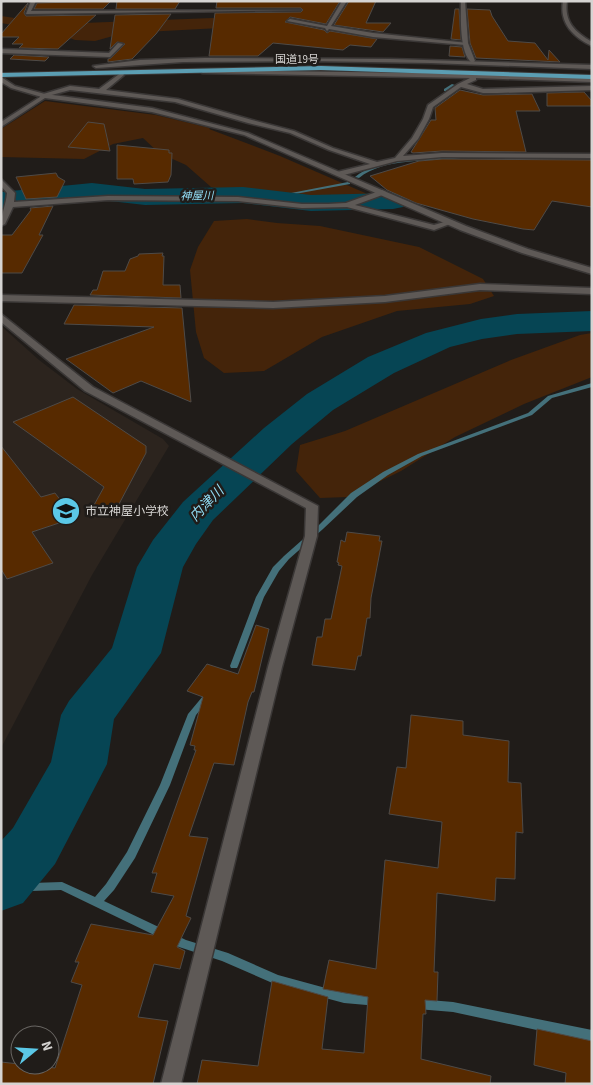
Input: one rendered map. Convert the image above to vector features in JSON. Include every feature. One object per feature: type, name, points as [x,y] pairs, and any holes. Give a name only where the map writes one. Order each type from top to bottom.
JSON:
[{"type":"highway","name":"国道19号","points":[[1,70],[96,66],[326,64],[592,71]]},
{"type":"highway","name":"国道19号","points":[[1,75],[286,68],[414,70],[592,79]]},
{"type":"highway","points":[[286,68],[302,73]]},
{"type":"street","points":[[34,1],[28,13],[301,8],[290,22],[373,35],[465,43]]},
{"type":"street","points":[[326,28],[345,1]]},
{"type":"street","points":[[463,1],[465,43],[472,63]]},
{"type":"street","points":[[565,1],[563,11],[565,22],[572,33],[592,44]]},
{"type":"street","points":[[1,51],[110,55],[120,44]]},
{"type":"street","points":[[96,66],[151,61],[472,63],[592,67]]},
{"type":"street","points":[[101,91],[122,72],[474,75],[592,79]]},
{"type":"street","points":[[397,160],[415,139],[426,119],[430,106],[460,85],[473,80],[474,75]]},
{"type":"street","points":[[1,79],[13,87],[44,96],[152,110],[200,120],[246,134],[525,252],[592,271]]},
{"type":"street","points":[[460,85],[468,85],[479,90],[502,91],[592,88]]},
{"type":"street","points":[[1,125],[44,96],[70,88],[101,91],[157,97],[194,104],[250,122],[292,132],[331,149],[376,164]]},
{"type":"street","points":[[1,117],[13,118]]},
{"type":"street","points":[[340,174],[397,160],[442,155],[592,156]]},
{"type":"street","points":[[1,181],[11,193],[10,206],[1,224]]},
{"type":"street","points":[[10,206],[108,198],[238,199],[302,206],[352,203],[382,192]]},
{"type":"street","points":[[352,203],[384,216],[434,228],[451,222]]},
{"type":"street","points":[[1,298],[273,305],[385,299],[480,287],[592,290]]},
{"type":"street","points":[[1,317],[89,389],[312,506],[311,536],[273,677],[171,1084]]},
{"type":"shaded area","points":[[1,16],[57,24],[213,18],[236,19],[220,28],[145,32],[113,36],[95,41],[75,40],[57,33],[1,23]]},
{"type":"shaded area","points":[[45,101],[156,115],[210,128],[379,199],[369,204],[304,205],[248,197],[211,187],[186,165],[159,153],[143,138],[113,144],[84,159],[1,157],[1,129]]},
{"type":"shaded area","points":[[247,219],[320,226],[419,247],[483,279],[494,296],[470,304],[397,311],[322,337],[264,371],[224,373],[204,358],[196,332],[190,270],[198,247],[214,221]]},
{"type":"shaded area","name":"市立神屋小学校","points":[[1,326],[39,360],[77,389],[163,439],[169,446],[92,575],[1,748]]},
{"type":"shaded area","points":[[592,333],[592,377],[524,404],[455,437],[401,471],[348,497],[320,498],[296,471],[300,445],[345,431],[511,360],[580,335]]},
{"type":"building","points":[[111,1],[103,9],[34,9],[37,3]]},
{"type":"building","points":[[117,1],[180,1],[175,9],[116,9]]},
{"type":"building","points":[[217,1],[340,1],[326,24],[290,17],[285,22],[324,30],[327,33],[330,31],[377,39],[371,47],[350,45],[343,50],[273,43],[258,56],[209,56],[215,13],[301,12],[303,10],[301,8],[216,8]]},
{"type":"building","points":[[349,1],[376,1],[366,23],[391,23],[383,32],[334,25]]},
{"type":"building","points":[[28,3],[24,13],[26,16],[96,15],[58,49],[19,48],[23,44],[12,44],[19,37],[1,37],[1,34]]},
{"type":"building","points":[[455,9],[459,9],[461,40],[451,39]]},
{"type":"building","points":[[467,9],[490,10],[508,41],[535,43],[548,60],[549,50],[560,62],[476,58],[470,43]]},
{"type":"building","points":[[171,14],[156,34],[132,59],[108,62],[108,59],[125,44],[117,42],[110,49],[115,15]]},
{"type":"building","points":[[450,46],[462,47],[465,57],[449,56]]},
{"type":"building","points":[[14,55],[49,57],[45,61],[10,59]]},
{"type":"building","points":[[460,90],[483,95],[532,94],[540,111],[516,111],[526,152],[411,152],[431,120],[436,120],[435,108]]},
{"type":"building","points":[[584,92],[592,101],[592,106],[547,106],[547,93]]},
{"type":"building","points":[[88,122],[104,124],[110,151],[68,147]]},
{"type":"building","points":[[117,145],[169,150],[169,153],[172,153],[171,175],[168,182],[134,184],[133,179],[117,179]]},
{"type":"building","points":[[442,159],[592,160],[592,207],[552,201],[534,230],[523,229],[473,219],[416,203],[387,190],[370,176],[419,161]]},
{"type":"building","points":[[56,173],[58,177],[65,181],[57,197],[26,199],[16,177]]},
{"type":"building","points":[[53,206],[39,235],[43,235],[22,273],[1,273],[1,235],[12,235],[31,210],[30,208]]},
{"type":"building","points":[[163,253],[163,285],[180,285],[181,298],[90,295],[93,290],[97,290],[103,271],[125,271],[130,259],[139,254]]},
{"type":"building","points":[[74,305],[182,308],[191,402],[141,381],[113,393],[66,359],[154,327],[64,324]]},
{"type":"building","points":[[73,397],[146,446],[146,453],[119,504],[89,514],[104,487],[13,422]]},
{"type":"building","points":[[1,446],[41,497],[55,493],[74,518],[32,532],[53,563],[7,579],[1,569]]},
{"type":"building","points":[[347,532],[380,536],[379,541],[382,541],[371,598],[370,618],[367,618],[361,656],[358,656],[355,670],[312,665],[317,637],[322,637],[325,619],[331,619],[342,566],[338,565],[339,563],[337,562],[341,540],[345,542]]},
{"type":"building","points":[[256,625],[269,629],[254,692],[252,692],[248,702],[234,765],[214,763],[189,836],[208,838],[186,916],[191,918],[177,947],[185,951],[180,969],[154,964],[138,1017],[168,1021],[153,1084],[1,1084],[1,1062],[10,1063],[10,1075],[60,1075],[60,1053],[82,985],[71,982],[79,962],[75,962],[91,924],[153,935],[174,896],[151,892],[157,873],[152,873],[196,750],[194,750],[195,746],[190,745],[203,697],[187,691],[207,664],[238,674]]},
{"type":"building","points":[[411,715],[463,721],[463,735],[509,741],[508,782],[521,783],[523,833],[516,832],[515,879],[496,878],[495,901],[437,893],[434,972],[438,972],[437,1001],[425,1000],[426,1014],[423,1014],[421,1059],[491,1076],[490,1084],[197,1084],[202,1060],[258,1066],[272,981],[328,997],[322,1049],[364,1053],[368,997],[323,989],[329,960],[376,969],[385,860],[438,868],[442,822],[389,814],[397,767],[406,768]]},
{"type":"building","points":[[537,1029],[592,1041],[592,1084],[565,1084],[566,1073],[534,1065]]},
{"type":"waterway","points":[[445,90],[453,85]]},
{"type":"waterway","points":[[357,177],[375,167],[389,164],[460,157]]},
{"type":"waterway","points":[[262,199],[348,183]]},
{"type":"waterway","name":"神屋川","points":[[1,200],[92,191],[145,197],[243,195],[311,203],[393,201]]},
{"type":"waterway","name":"内津川","points":[[1,884],[34,846],[79,764],[88,715],[136,653],[160,567],[175,540],[198,511],[278,436],[320,402],[381,365],[438,340],[481,329],[517,324],[592,321]]},
{"type":"waterway","points":[[234,666],[260,597],[276,569],[286,557],[321,528],[354,495],[386,473],[420,455],[530,414],[550,397],[592,385]]},
{"type":"waterway","points":[[97,902],[110,887],[131,855],[165,785],[192,714],[206,698]]},
{"type":"waterway","points":[[1,888],[62,886],[183,944],[224,957],[277,980],[344,998],[378,1001]]},
{"type":"waterway","points":[[417,1004],[453,1007],[592,1036]]},
{"type":"place","name":"市立神屋小学校","points":[[66,511]]}]
